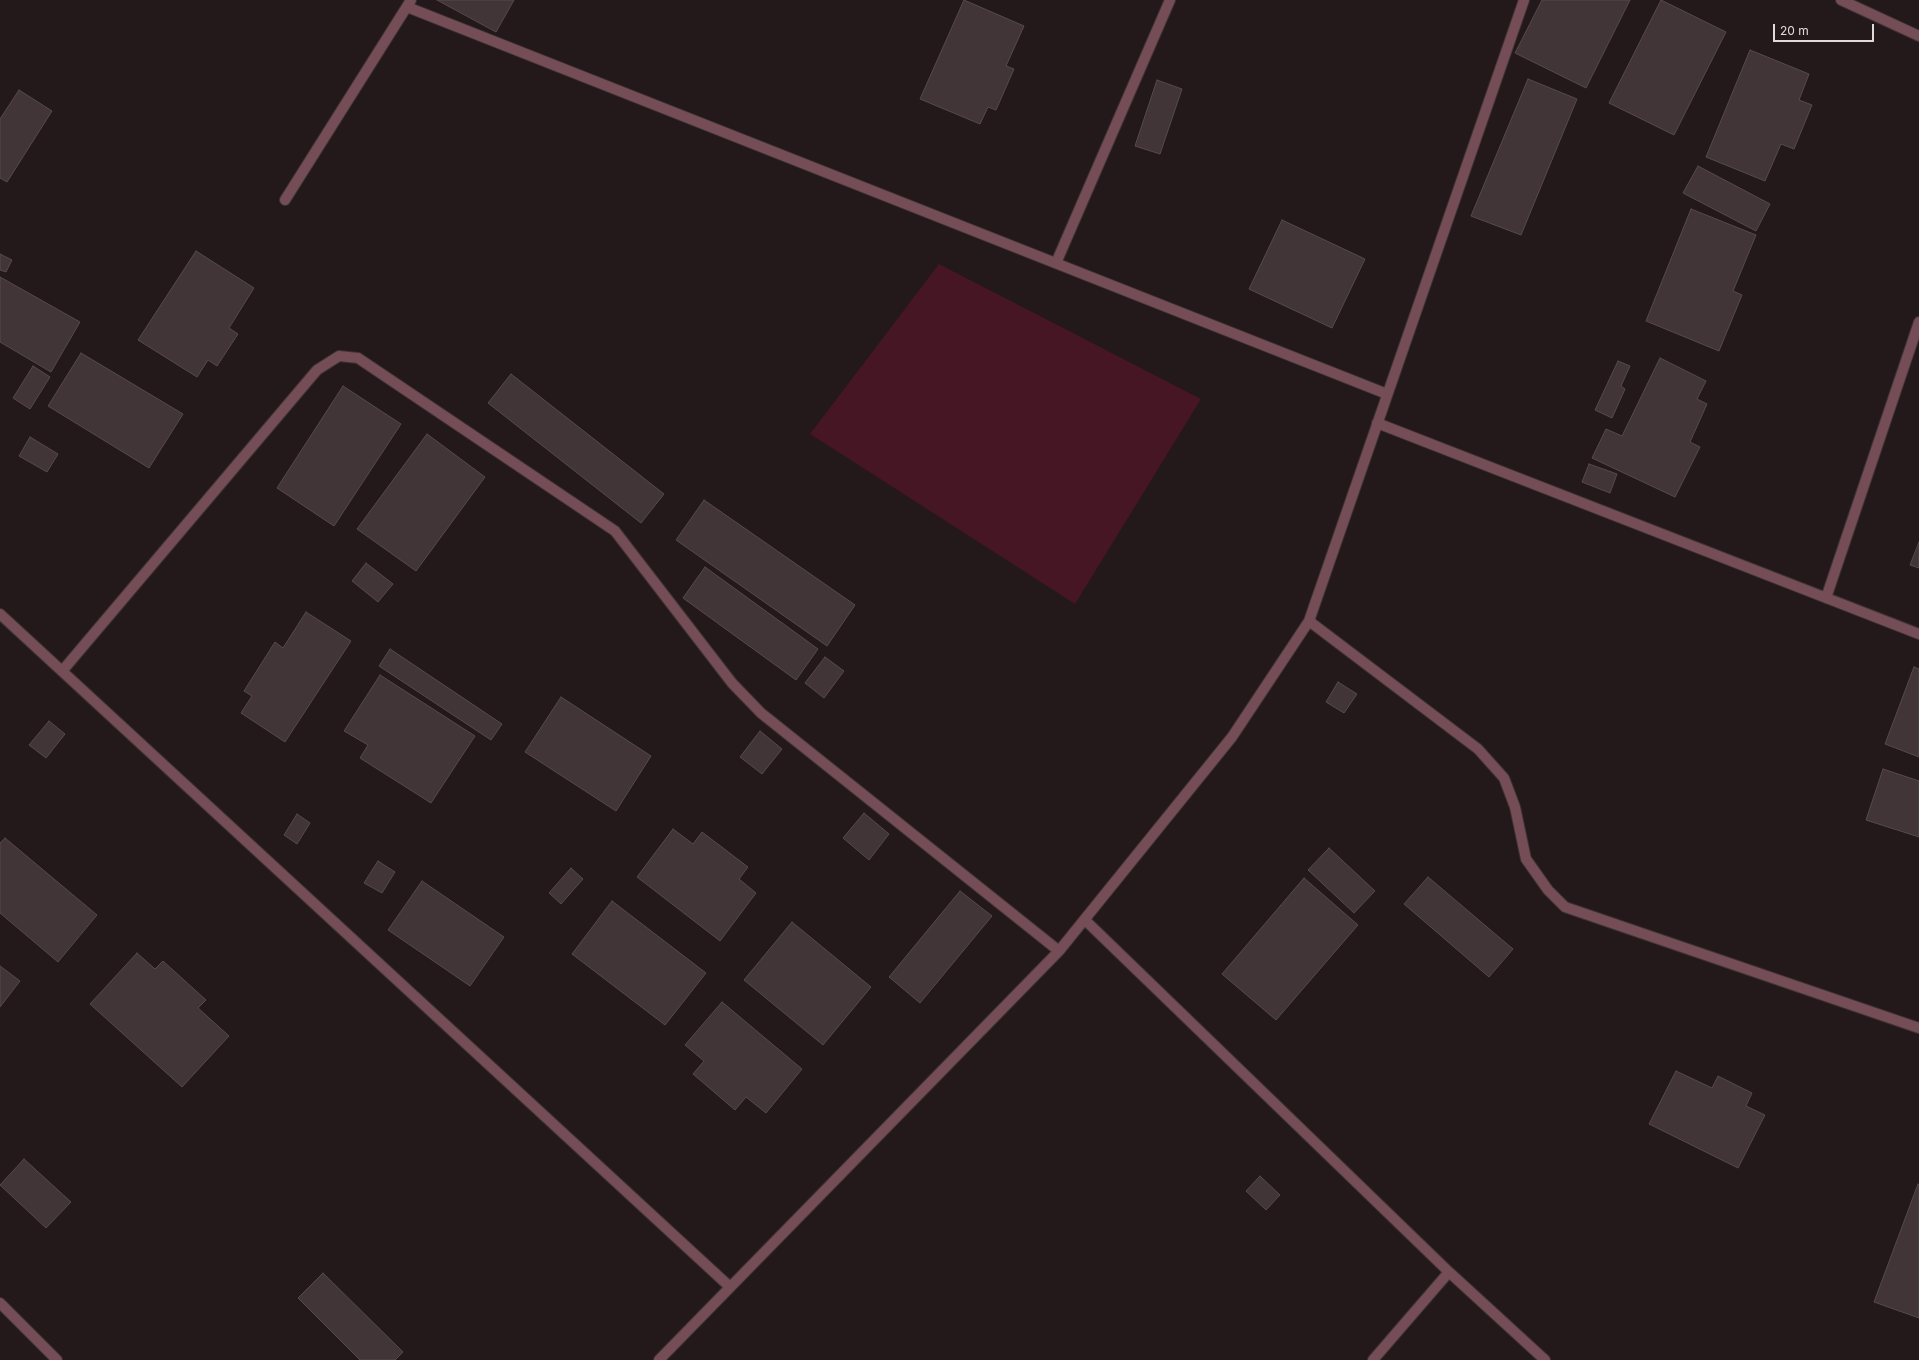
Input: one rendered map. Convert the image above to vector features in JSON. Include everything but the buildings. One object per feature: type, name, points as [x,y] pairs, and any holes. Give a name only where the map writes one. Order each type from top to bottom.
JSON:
[{"type":"street","points":[[1056,264],[1170,0]]},
{"type":"street","points":[[658,1360],[1059,952],[1232,737],[1308,621],[1524,0]]},
{"type":"street","points":[[1841,0],[1919,36]]},
{"type":"street","points":[[285,200],[409,3],[1056,264],[1387,394]]},
{"type":"street","points":[[1826,598],[1919,322]]},
{"type":"street","points":[[63,670],[317,370],[339,356],[358,358],[615,531],[732,683],[761,712],[1059,952]]},
{"type":"street","points":[[1377,423],[1919,634]]},
{"type":"street","points":[[0,614],[63,670],[730,1287]]},
{"type":"street","points":[[1308,621],[1478,749],[1504,778],[1515,807],[1526,859],[1548,890],[1565,907],[1919,1028]]},
{"type":"street","points":[[1085,920],[1449,1272],[1545,1360]]},
{"type":"street","points":[[1373,1360],[1449,1272]]},
{"type":"street","points":[[0,1303],[56,1360]]},
{"type":"shaded area","points":[[939,264],[1201,399],[1075,604],[810,434]]}]
